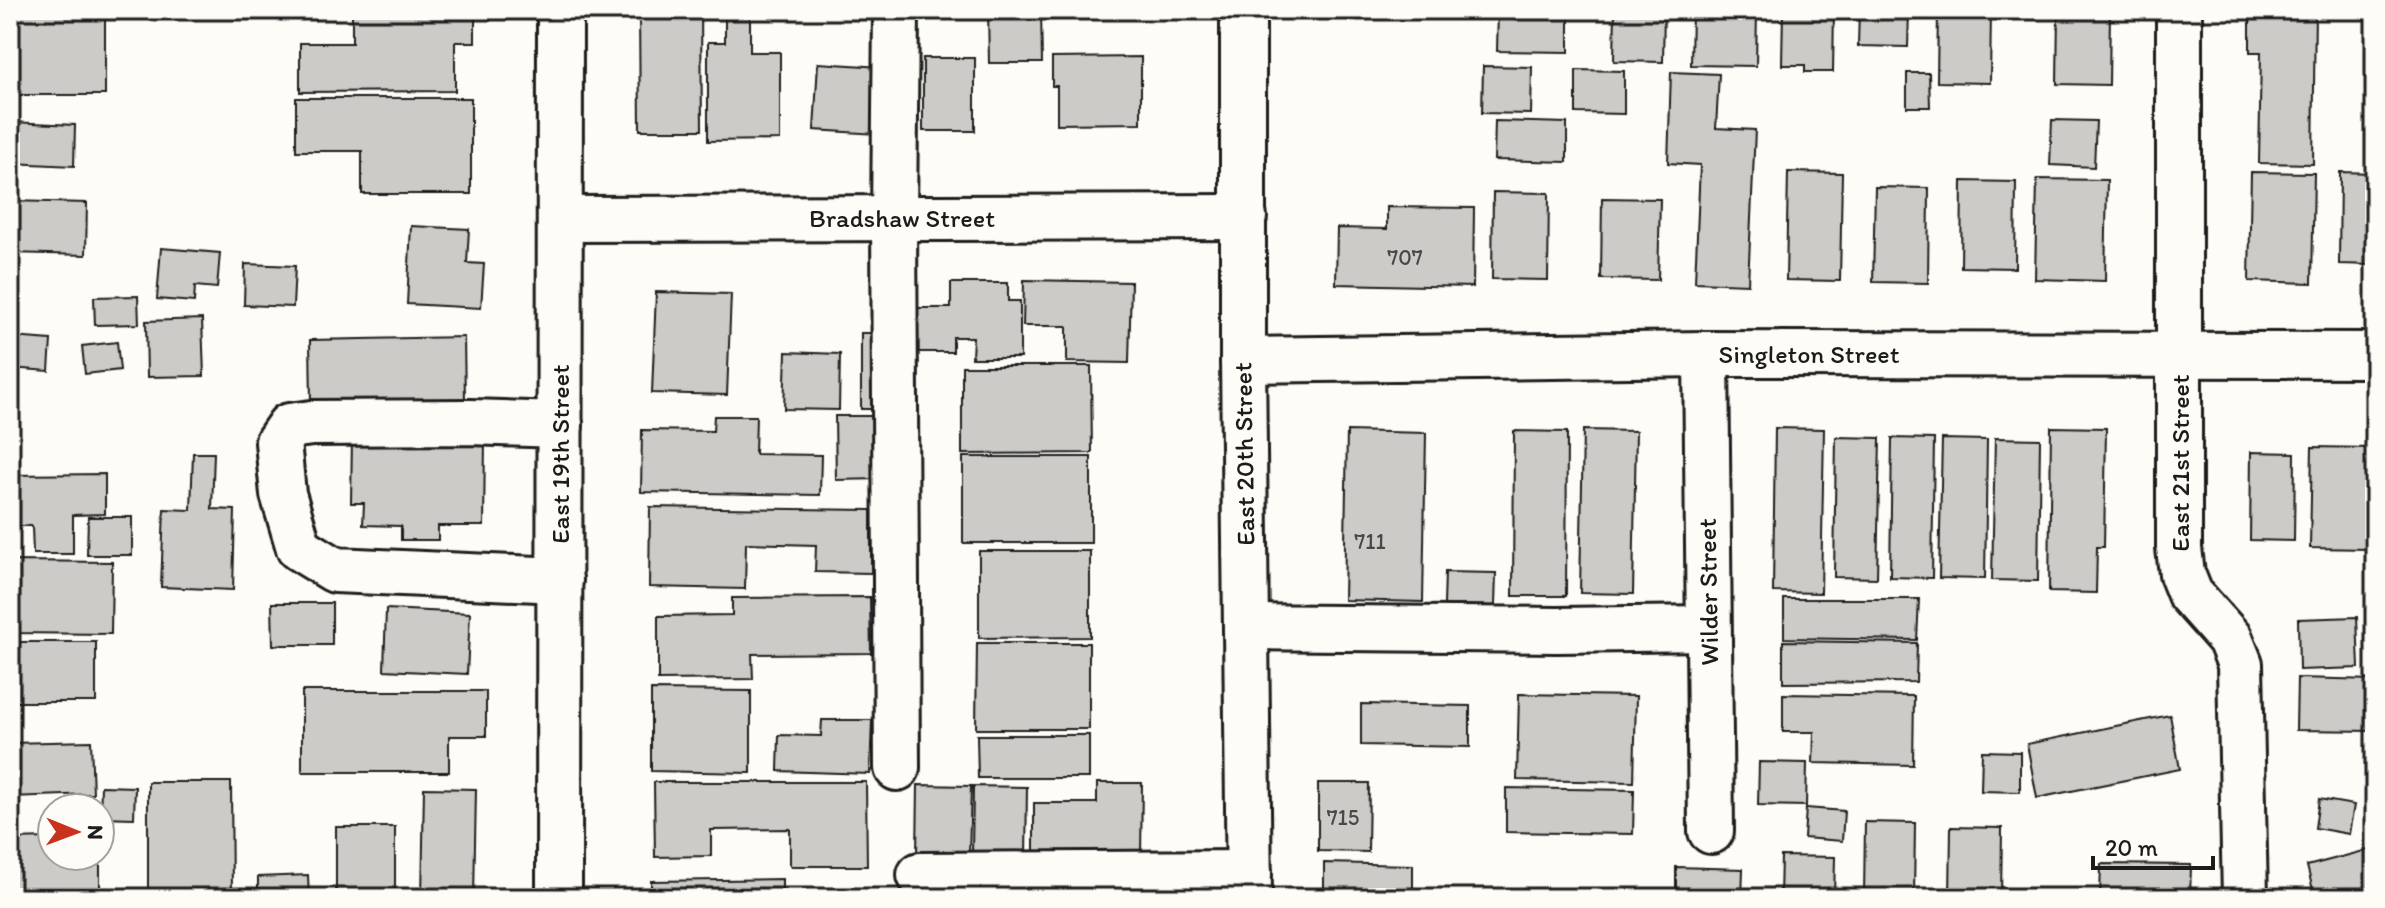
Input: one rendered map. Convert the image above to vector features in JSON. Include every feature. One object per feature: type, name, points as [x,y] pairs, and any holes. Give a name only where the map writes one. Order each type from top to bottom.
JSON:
[{"type":"street","name":"East 19th Street","points":[[559,898],[560,10]]},
{"type":"street","points":[[896,10],[897,768]]},
{"type":"street","name":"East 20th Street","points":[[1243,10],[1249,886]]},
{"type":"street","name":"East 21st Street","points":[[2179,10],[2179,548],[2182,574],[2190,594],[2230,639],[2240,664],[2245,898]]},
{"type":"street","name":"Bradshaw Street","points":[[560,219],[1244,217]]},
{"type":"street","name":"Singleton Street","points":[[1243,360],[1706,354],[2375,355]]},
{"type":"street","name":"Wilder Street","points":[[1706,354],[1711,831]]},
{"type":"street","points":[[560,425],[312,423],[289,426],[278,442],[283,494],[299,548],[335,570],[560,580]]},
{"type":"street","points":[[1246,627],[1708,628]]},
{"type":"street","points":[[920,875],[1249,886]]},
{"type":"building","points":[[352,10],[475,10],[475,42],[455,42],[455,91],[300,92],[300,43],[352,43]]},
{"type":"building","points":[[639,10],[701,10],[702,130],[640,130]]},
{"type":"building","points":[[725,10],[750,10],[750,52],[780,52],[780,140],[708,141],[708,42],[725,42]]},
{"type":"building","points":[[988,10],[1041,10],[1042,63],[989,63]]},
{"type":"building","points":[[1498,10],[1569,10],[1569,52],[1497,51]]},
{"type":"building","points":[[1615,10],[1664,10],[1663,62],[1614,61]]},
{"type":"building","points":[[1692,10],[1757,10],[1756,66],[1691,65]]},
{"type":"building","points":[[1783,10],[1834,10],[1833,72],[1805,72],[1805,65],[1782,65]]},
{"type":"building","points":[[1859,10],[1909,10],[1908,47],[1858,46]]},
{"type":"building","points":[[1938,10],[1991,10],[1990,83],[1937,82]]},
{"type":"building","points":[[2058,10],[2110,10],[2109,85],[2057,84]]},
{"type":"building","points":[[2250,10],[2315,10],[2313,164],[2259,163],[2261,52],[2250,52]]},
{"type":"building","points":[[10,11],[105,11],[105,95],[10,95]]},
{"type":"building","points":[[1141,57],[1141,123],[1057,124],[1057,86],[1052,86],[1052,58]]},
{"type":"building","points":[[923,58],[975,58],[975,131],[923,131]]},
{"type":"building","points":[[818,63],[881,67],[877,134],[814,130]]},
{"type":"building","points":[[1483,66],[1532,67],[1531,114],[1482,113]]},
{"type":"building","points":[[1576,70],[1624,71],[1624,114],[1576,113]]},
{"type":"building","points":[[1671,72],[1719,74],[1716,128],[1755,130],[1748,284],[1695,282],[1700,165],[1668,163]]},
{"type":"building","points":[[1907,73],[1929,73],[1930,107],[1907,107]]},
{"type":"building","points":[[296,98],[471,98],[471,194],[362,194],[362,151],[296,151]]},
{"type":"building","points":[[2052,120],[2096,121],[2094,167],[2050,165]]},
{"type":"building","points":[[1495,121],[1567,123],[1567,162],[1494,160]]},
{"type":"building","points":[[10,122],[75,125],[74,166],[10,163]]},
{"type":"building","points":[[1788,172],[1842,173],[1840,281],[1786,280]]},
{"type":"building","points":[[2251,172],[2314,173],[2312,283],[2249,281]]},
{"type":"building","points":[[2340,172],[2375,173],[2375,265],[2339,264]]},
{"type":"building","points":[[2037,179],[2107,180],[2105,281],[2035,279]]},
{"type":"building","points":[[1962,181],[2016,182],[2015,268],[1961,267]]},
{"type":"building","points":[[1875,187],[1929,188],[1928,283],[1873,282]]},
{"type":"building","points":[[1493,192],[1549,193],[1548,280],[1492,279]]},
{"type":"building","points":[[1602,198],[1660,199],[1658,280],[1601,279]]},
{"type":"building","points":[[10,201],[87,203],[86,255],[10,253]]},
{"type":"building","points":[[1387,207],[1474,208],[1473,287],[1336,284],[1337,228],[1387,229]]},
{"type":"building","points":[[411,226],[469,229],[467,263],[484,264],[481,308],[407,304]]},
{"type":"building","points":[[161,248],[220,253],[217,288],[195,286],[194,302],[157,299]]},
{"type":"building","points":[[245,264],[295,266],[293,307],[244,305]]},
{"type":"building","points":[[1024,280],[1131,282],[1129,363],[1067,362],[1067,326],[1023,326]]},
{"type":"building","points":[[951,283],[1008,283],[1008,301],[1020,301],[1020,358],[972,358],[973,337],[953,337],[953,352],[913,352],[913,308],[951,308]]},
{"type":"building","points":[[656,292],[731,294],[727,395],[652,393]]},
{"type":"building","points":[[138,296],[139,324],[95,325],[94,297]]},
{"type":"building","points":[[202,319],[204,376],[147,377],[146,321]]},
{"type":"building","points":[[861,333],[886,333],[886,409],[861,409]]},
{"type":"building","points":[[12,337],[51,340],[49,371],[10,368]]},
{"type":"building","points":[[464,337],[465,401],[311,403],[310,340]]},
{"type":"building","points":[[117,342],[120,370],[85,374],[82,346]]},
{"type":"building","points":[[786,352],[840,354],[839,410],[784,409]]},
{"type":"building","points":[[962,366],[1091,366],[1092,453],[962,454]]},
{"type":"building","points":[[714,416],[756,416],[755,454],[821,455],[820,495],[641,492],[642,430],[713,431]]},
{"type":"building","points":[[835,416],[880,416],[881,479],[836,480]]},
{"type":"building","points":[[2051,427],[2106,428],[2104,547],[2097,547],[2096,593],[2049,592]]},
{"type":"building","points":[[1775,428],[1824,429],[1821,593],[1773,592]]},
{"type":"building","points":[[1583,430],[1636,431],[1633,594],[1580,593]]},
{"type":"building","points":[[1347,431],[1426,433],[1423,602],[1344,600]]},
{"type":"building","points":[[1514,431],[1567,432],[1566,596],[1513,596]]},
{"type":"building","points":[[352,437],[485,439],[484,526],[438,526],[438,540],[401,540],[401,526],[363,525],[364,503],[351,503]]},
{"type":"building","points":[[1836,437],[1880,438],[1877,578],[1834,577]]},
{"type":"building","points":[[1892,438],[1934,439],[1932,578],[1890,577]]},
{"type":"building","points":[[1995,438],[2040,439],[2038,581],[1992,580]]},
{"type":"building","points":[[1942,439],[1987,440],[1985,579],[1939,578]]},
{"type":"building","points":[[2312,447],[2372,448],[2370,549],[2310,548]]},
{"type":"building","points":[[2251,452],[2295,453],[2294,541],[2250,540]]},
{"type":"building","points":[[193,453],[214,453],[212,509],[235,510],[233,590],[161,587],[164,509],[191,510]]},
{"type":"building","points":[[963,457],[1091,457],[1091,543],[963,543]]},
{"type":"building","points":[[105,474],[105,514],[73,515],[73,554],[33,554],[32,526],[10,526],[10,475]]},
{"type":"building","points":[[650,507],[871,510],[871,573],[815,572],[816,545],[746,543],[745,589],[649,587]]},
{"type":"building","points":[[88,517],[132,517],[132,555],[87,555]]},
{"type":"building","points":[[979,551],[1090,551],[1090,637],[979,638]]},
{"type":"building","points":[[10,561],[112,562],[111,634],[10,633]]},
{"type":"building","points":[[1445,572],[1496,573],[1495,606],[1444,605]]},
{"type":"building","points":[[870,597],[871,653],[752,654],[753,679],[658,680],[658,616],[732,615],[732,598]]},
{"type":"building","points":[[1784,599],[1919,599],[1917,640],[1784,638]]},
{"type":"building","points":[[272,603],[332,603],[332,645],[273,645]]},
{"type":"building","points":[[386,609],[470,613],[467,674],[384,670]]},
{"type":"building","points":[[2357,617],[2359,668],[2299,670],[2298,619]]},
{"type":"building","points":[[1783,641],[1917,643],[1916,682],[1783,683]]},
{"type":"building","points":[[10,642],[96,642],[96,702],[10,702]]},
{"type":"building","points":[[977,643],[1089,643],[1089,729],[976,729]]},
{"type":"building","points":[[2297,678],[2375,680],[2375,731],[2296,730]]},
{"type":"building","points":[[651,690],[751,691],[751,773],[651,771]]},
{"type":"building","points":[[302,691],[486,691],[486,736],[449,736],[449,772],[302,772]]},
{"type":"building","points":[[1519,694],[1636,696],[1634,782],[1517,780]]},
{"type":"building","points":[[1783,694],[1914,696],[1913,765],[1813,763],[1814,732],[1783,732]]},
{"type":"building","points":[[1361,704],[1470,706],[1470,747],[1361,745]]},
{"type":"building","points":[[2170,715],[2180,769],[2037,798],[2027,744]]},
{"type":"building","points":[[822,720],[872,720],[870,774],[778,771],[779,735],[821,736]]},
{"type":"building","points":[[977,735],[1089,735],[1089,778],[978,778]]},
{"type":"building","points":[[91,741],[93,792],[36,792],[36,796],[10,797],[10,743]]},
{"type":"building","points":[[1982,751],[2020,752],[2020,792],[1981,791]]},
{"type":"building","points":[[1759,762],[1807,763],[1806,806],[1758,805]]},
{"type":"building","points":[[148,782],[231,782],[232,898],[148,898]]},
{"type":"building","points":[[654,782],[866,782],[867,866],[790,866],[790,829],[711,830],[711,856],[655,857]]},
{"type":"building","points":[[1097,783],[1142,783],[1141,856],[1034,856],[1034,803],[1097,803]]},
{"type":"building","points":[[1318,783],[1369,783],[1368,852],[1318,851]]},
{"type":"building","points":[[918,785],[971,786],[969,856],[917,855]]},
{"type":"building","points":[[101,786],[135,787],[134,818],[116,817],[116,792],[101,792]]},
{"type":"building","points":[[973,786],[1027,787],[1026,858],[972,857]]},
{"type":"building","points":[[424,788],[476,789],[474,898],[422,898]]},
{"type":"building","points":[[1506,788],[1634,790],[1633,834],[1506,832]]},
{"type":"building","points":[[2319,799],[2354,805],[2349,834],[2315,828]]},
{"type":"building","points":[[1806,808],[1844,811],[1842,841],[1804,838]]},
{"type":"building","points":[[1865,822],[1915,823],[1914,898],[1864,898]]},
{"type":"building","points":[[336,827],[395,827],[395,898],[336,898]]},
{"type":"building","points":[[1951,827],[2002,828],[2001,898],[1950,898]]},
{"type":"building","points":[[36,838],[36,872],[100,872],[100,888],[10,889],[10,839]]},
{"type":"building","points":[[2375,848],[2375,898],[2315,898],[2307,866]]},
{"type":"building","points":[[1781,856],[1835,857],[1834,898],[1780,898]]},
{"type":"building","points":[[1324,863],[1413,865],[1413,898],[1324,898]]},
{"type":"building","points":[[2101,864],[2191,865],[2190,898],[2100,898]]},
{"type":"building","points":[[1676,867],[1743,869],[1742,898],[1676,898]]},
{"type":"building","points":[[308,875],[309,898],[258,898],[258,877]]},
{"type":"building","points":[[782,879],[782,898],[651,898],[651,881]]},
{"type":"building","points":[[1037,890],[1142,894],[1142,898],[1037,898]]}]
